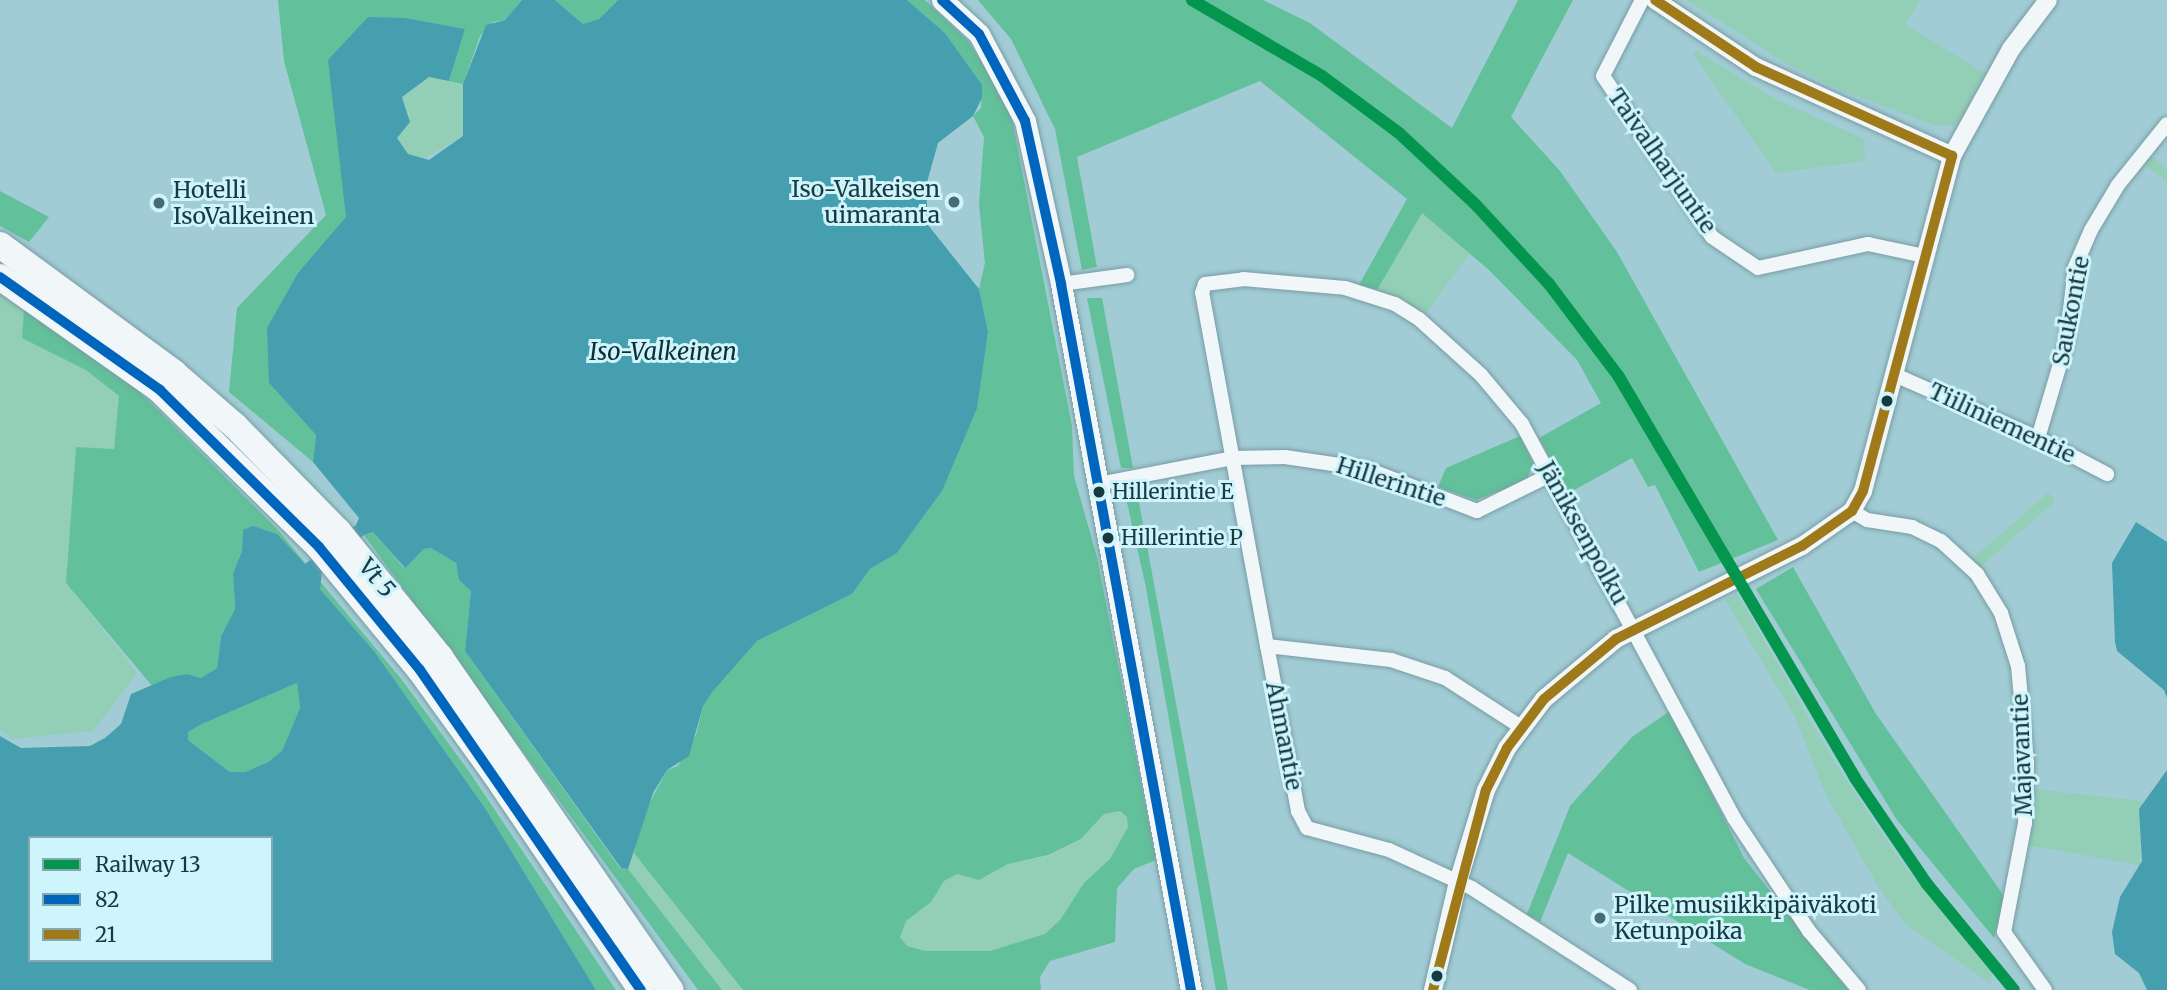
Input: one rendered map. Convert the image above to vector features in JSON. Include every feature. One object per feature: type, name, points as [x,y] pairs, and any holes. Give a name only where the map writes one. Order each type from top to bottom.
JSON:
[{"type":"highway","name":"Vt 5","points":[[0,245],[174,373],[261,452],[346,560],[641,990]]},
{"type":"highway","name":"Vt 5","points":[[0,277],[160,390],[329,539]]},
{"type":"highway","name":"Vt 5","points":[[346,560],[440,656],[671,990]]},
{"type":"main road","points":[[942,0],[979,34],[1025,121],[1061,284],[1191,990]]},
{"type":"street","name":"Taivalharjuntie","points":[[1642,0],[1604,76],[1712,237],[1758,268],[1868,244],[1924,256]]},
{"type":"street","points":[[1655,0],[1756,67],[1952,156]]},
{"type":"street","points":[[1433,990],[1458,882],[1486,790],[1521,727],[1574,670],[1635,628],[1802,546],[1852,511],[1863,491],[1952,156],[2011,49],[2048,0]]},
{"type":"street","name":"Saukontie","points":[[2038,438],[2066,344],[2075,267],[2091,230],[2118,185],[2167,124]]},
{"type":"street","points":[[1061,284],[1127,275]]},
{"type":"street","name":"Jäniksenpolku","points":[[1205,284],[1286,281],[1345,288],[1395,304],[1419,319],[1481,375],[1522,424],[1635,628],[1734,818],[1778,889],[1859,990]]},
{"type":"street","name":"Ahmantie","points":[[1205,284],[1202,293],[1267,646],[1298,811],[1307,828],[1389,850],[1458,882],[1630,990]]},
{"type":"street","name":"Tiiliniementie","points":[[1895,375],[2038,438],[2108,474]]},
{"type":"street","name":"Hillerintie","points":[[1098,484],[1233,458],[1285,457],[1367,469],[1477,511],[1550,475]]},
{"type":"street","name":"Majavantie","points":[[1852,511],[1867,520],[1912,527],[1941,541],[1977,575],[2001,613],[2018,666],[2026,763],[2025,823],[2004,932],[2045,990]]},
{"type":"street","points":[[1267,646],[1391,660],[1446,678],[1521,727]]},
{"type":"green space","points":[[278,0],[522,0],[505,20],[493,22],[480,36],[463,84],[449,81],[465,29],[406,18],[345,195],[346,217],[332,236],[269,383],[316,435],[313,462],[229,392],[237,308],[326,215],[284,61]]},
{"type":"green space","points":[[555,0],[618,0],[599,19],[583,24]]},
{"type":"green space","points":[[907,0],[925,0],[968,41],[1009,104],[1072,426],[1074,476],[1097,557],[1156,860],[1134,869],[1117,888],[1115,942],[1050,961],[1040,977],[1041,990],[743,990],[634,853],[641,819],[667,770],[678,766],[696,735],[703,706],[711,692],[757,641],[852,594],[870,569],[897,553],[942,491],[982,369],[988,332],[979,289],[985,263],[979,205],[984,137],[973,116],[981,108],[982,86],[945,33]],"holes":[[[1120,811],[1127,817],[1128,827],[1110,859],[1084,883],[1060,920],[1045,934],[990,951],[925,951],[907,946],[900,937],[906,921],[931,902],[944,881],[957,874],[979,880],[1008,864],[1048,855],[1081,839],[1104,814]]]},
{"type":"green space","points":[[978,0],[1263,0],[1310,23],[1452,128],[1518,0],[1573,0],[1511,117],[1560,171],[1617,252],[1778,540],[1699,572],[1655,485],[1648,487],[1632,458],[1569,493],[1539,438],[1601,403],[1577,360],[1489,270],[1422,213],[1377,290],[1359,285],[1407,199],[1260,81],[1077,157],[1097,267],[1082,270],[1055,129],[1011,39]]},
{"type":"green space","points":[[1687,0],[1920,0],[1905,24],[1984,73],[1961,118],[1953,126],[1934,125],[1841,90],[1787,64]]},
{"type":"green space","points":[[1697,51],[1773,98],[1864,139],[1865,161],[1776,173],[1693,54]]},
{"type":"green space","points":[[429,77],[463,84],[463,136],[422,160],[408,154],[397,138],[410,114],[402,97]]},
{"type":"green space","points":[[2150,155],[2167,168],[2167,181],[2143,164]]},
{"type":"green space","points":[[0,191],[49,217],[29,242],[0,226]]},
{"type":"green space","points":[[1422,212],[1469,254],[1425,315],[1377,290]]},
{"type":"green space","points":[[0,292],[24,309],[23,338],[86,370],[119,396],[114,449],[76,447],[66,583],[137,673],[93,731],[12,739],[0,729]]},
{"type":"green space","points":[[1087,298],[1102,298],[1133,468],[1121,468]]},
{"type":"green space","points":[[24,309],[129,381],[277,529],[306,564],[243,530],[242,551],[233,573],[235,609],[221,636],[217,668],[201,678],[188,674],[153,687],[66,583],[76,447],[114,449],[119,396],[86,370],[22,338]]},
{"type":"green space","points":[[1520,436],[1533,463],[1527,480],[1476,500],[1438,487],[1446,468]]},
{"type":"green space","points":[[1136,486],[1228,990],[1216,990],[1146,588],[1124,489]]},
{"type":"green space","points":[[2048,493],[2055,501],[1977,569],[1970,561]]},
{"type":"green space","points":[[373,532],[404,568],[424,549],[431,548],[456,563],[459,580],[471,591],[465,651],[620,868],[628,869],[722,990],[698,990],[364,535]]},
{"type":"green space","points":[[1793,567],[1876,714],[2004,896],[1994,938],[1897,820],[1756,589]]},
{"type":"green space","points":[[319,580],[402,680],[468,770],[616,990],[596,990],[485,808],[374,651],[320,589]]},
{"type":"green space","points":[[1737,594],[1838,768],[1899,859],[1992,972],[1991,984],[1905,924],[1878,886],[1825,793],[1795,717],[1725,599]]},
{"type":"green space","points":[[297,683],[300,708],[283,751],[268,762],[245,772],[230,772],[188,740],[188,732],[202,724]]},
{"type":"green space","points":[[1670,711],[1744,858],[1848,990],[1810,990],[1745,964],[1568,853],[1540,922],[1527,914],[1570,806],[1632,737]]},
{"type":"green space","points":[[2033,789],[2142,801],[2140,865],[2027,845]]},
{"type":"green space","points":[[1120,812],[1127,816],[1128,827],[1110,859],[1084,883],[1060,920],[1045,934],[990,951],[925,951],[907,946],[900,937],[906,921],[931,902],[944,881],[957,874],[979,880],[1008,864],[1048,856],[1081,840],[1104,814]]},
{"type":"green space","points":[[634,853],[743,990],[722,990],[628,869]]},
{"type":"water","name":"Iso-Valkeinen","points":[[522,0],[555,0],[583,24],[599,19],[618,0],[907,0],[945,33],[982,85],[982,98],[973,116],[938,143],[926,186],[928,225],[979,289],[988,332],[977,408],[942,491],[897,553],[870,569],[852,594],[757,641],[712,692],[703,706],[689,756],[667,770],[653,793],[628,869],[621,868],[465,651],[471,591],[459,580],[456,563],[431,548],[424,549],[405,568],[373,532],[364,535],[322,571],[320,589],[374,651],[485,808],[596,990],[0,990],[0,736],[21,748],[90,746],[105,738],[121,724],[131,694],[171,677],[188,674],[201,678],[217,668],[221,636],[235,609],[233,573],[242,551],[243,530],[253,526],[277,534],[305,564],[356,525],[359,518],[313,462],[316,435],[269,383],[267,328],[298,273],[346,217],[328,60],[368,17],[406,18],[465,29],[449,81],[429,77],[402,97],[410,122],[397,138],[408,154],[429,160],[463,136],[463,84],[486,25],[505,20]],"holes":[[[297,683],[300,708],[282,751],[268,762],[245,772],[230,772],[188,740],[188,732],[202,724]]]},
{"type":"water","points":[[2136,522],[2167,542],[2167,698],[2164,690],[2117,651],[2115,642],[2112,563]]},
{"type":"water","points":[[2167,770],[2167,990],[2147,990],[2139,973],[2115,954],[2112,932],[2120,897],[2142,861],[2139,809]]},
{"type":"rail line","name":"13","points":[[1192,0],[1322,76],[1399,133],[1476,205],[1549,284],[1619,377],[1855,778],[1927,884],[2014,990]]},
{"type":"transit line","name":"82","points":[[942,0],[979,34],[1025,121],[1061,284],[1191,990]]},
{"type":"transit line","name":"21","points":[[1433,990],[1486,790],[1507,748],[1544,699],[1616,639],[1802,546],[1852,511],[1863,491],[1952,156],[1756,67],[1655,0]]},
{"type":"transit line","name":"82","points":[[0,277],[160,390],[319,547],[420,670],[641,990]]},
{"type":"place","name":"Iso-Valkeisen uimaranta","points":[[954,202]]},
{"type":"place","name":"Hotelli IsoValkeinen","points":[[159,203]]},
{"type":"place","name":"Hillerintie E","points":[[1099,492]]},
{"type":"place","name":"Hillerintie P","points":[[1108,538]]},
{"type":"place","name":"Pilke musiikkipäiväkoti Ketunpoika","points":[[1600,918]]}]
